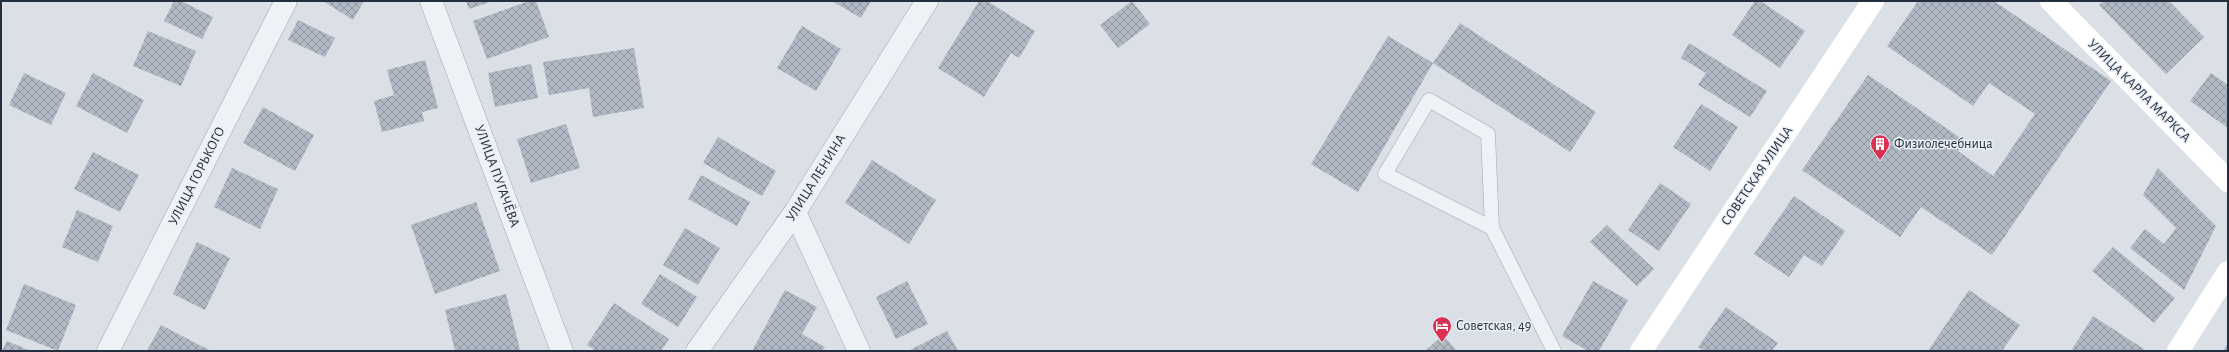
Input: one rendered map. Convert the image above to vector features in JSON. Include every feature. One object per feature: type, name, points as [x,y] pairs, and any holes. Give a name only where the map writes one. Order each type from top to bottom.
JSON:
[{"type":"main road","name":"СОВЕТСКАЯ УЛИЦА","points":[[1641,351],[1874,1]]},
{"type":"main road","name":"УЛИЦА КАРЛА МАРКСА","points":[[2051,1],[2228,181]]},
{"type":"main road","points":[[2178,351],[2228,272]]},
{"type":"street","name":"УЛИЦА ГОРЬКОГО","points":[[108,351],[286,1]]},
{"type":"street","name":"УЛИЦА ПУГАЧЁВА","points":[[431,1],[562,351]]},
{"type":"street","name":"УЛИЦА ЛЕНИНА","points":[[697,351],[795,212],[927,1]]},
{"type":"street","points":[[795,212],[859,351]]},
{"type":"lane","points":[[1492,228],[1385,174],[1429,100],[1488,134],[1492,228],[1554,351]]},
{"type":"building","points":[[174,1],[181,1],[213,17],[202,39],[164,21]]},
{"type":"building","points":[[323,1],[364,1],[353,20]]},
{"type":"building","points":[[466,1],[493,1],[469,9]]},
{"type":"building","points":[[529,1],[536,1],[549,37],[487,59],[473,21]]},
{"type":"building","points":[[832,1],[871,1],[861,18]]},
{"type":"building","points":[[979,1],[987,1],[1035,31],[1019,58],[1011,53],[984,97],[938,68]]},
{"type":"building","points":[[1132,1],[1150,24],[1118,48],[1100,25]]},
{"type":"building","points":[[1755,1],[1760,1],[1805,31],[1780,68],[1732,35]]},
{"type":"building","points":[[1918,1],[1994,1],[2111,81],[1992,255],[1921,207],[1900,237],[1802,170],[1868,75],[1965,141],[1958,151],[1993,176],[2035,114],[1989,83],[1973,106],[1887,46]]},
{"type":"building","points":[[2104,1],[2169,1],[2204,37],[2166,74],[2099,5]]},
{"type":"building","points":[[298,20],[335,38],[325,57],[288,40]]},
{"type":"building","points":[[1460,23],[1596,112],[1570,152],[1433,63]]},
{"type":"building","points":[[802,26],[841,49],[816,91],[777,68]]},
{"type":"building","points":[[148,31],[196,51],[181,86],[133,66]]},
{"type":"building","points":[[1388,36],[1433,63],[1358,192],[1311,164]]},
{"type":"building","points":[[1689,43],[1767,91],[1750,117],[1698,85],[1706,73],[1681,58]]},
{"type":"building","points":[[634,48],[644,108],[593,117],[589,88],[549,95],[543,62]]},
{"type":"building","points":[[425,60],[438,108],[422,112],[424,121],[382,132],[374,101],[394,95],[387,70]]},
{"type":"building","points":[[531,64],[538,98],[495,107],[488,73]]},
{"type":"building","points":[[24,73],[66,93],[51,125],[9,105]]},
{"type":"building","points":[[93,73],[144,100],[127,133],[76,106]]},
{"type":"building","points":[[2211,73],[2228,85],[2228,128],[2190,101]]},
{"type":"building","points":[[1701,104],[1738,127],[1710,171],[1673,147]]},
{"type":"building","points":[[263,107],[314,135],[295,171],[243,143]]},
{"type":"building","points":[[566,124],[580,168],[531,183],[517,139]]},
{"type":"building","points":[[718,137],[776,171],[762,196],[703,163]]},
{"type":"building","points":[[93,152],[139,175],[120,212],[74,189]]},
{"type":"building","points":[[872,160],[936,200],[909,244],[845,203]]},
{"type":"building","points":[[232,168],[278,189],[260,229],[214,207]]},
{"type":"building","points":[[2158,168],[2216,226],[2184,290],[2130,248],[2145,229],[2164,244],[2176,228],[2143,195]]},
{"type":"building","points":[[701,175],[750,202],[737,226],[688,199]]},
{"type":"building","points":[[1660,183],[1691,204],[1659,251],[1628,230]]},
{"type":"building","points":[[1794,196],[1845,231],[1822,266],[1804,255],[1789,277],[1754,254]]},
{"type":"building","points":[[476,202],[500,271],[435,294],[411,225]]},
{"type":"building","points":[[77,210],[113,226],[98,262],[62,247]]},
{"type":"building","points":[[1607,225],[1654,269],[1637,286],[1590,242]]},
{"type":"building","points":[[685,228],[720,248],[698,285],[663,265]]},
{"type":"building","points":[[197,242],[230,258],[205,310],[173,294]]},
{"type":"building","points":[[2113,247],[2175,298],[2154,323],[2092,271]]},
{"type":"building","points":[[660,274],[697,297],[678,327],[641,304]]},
{"type":"building","points":[[907,281],[928,324],[896,339],[876,297]]},
{"type":"building","points":[[1593,281],[1628,300],[1599,351],[1588,351],[1562,336]]},
{"type":"building","points":[[24,284],[76,305],[58,351],[6,330]]},
{"type":"building","points":[[785,290],[817,307],[802,334],[825,347],[822,351],[752,351]]},
{"type":"building","points":[[1969,290],[2020,325],[2002,351],[1928,351]]},
{"type":"building","points":[[506,294],[520,350],[455,351],[445,310]]},
{"type":"building","points":[[614,303],[669,339],[661,351],[596,351],[587,345]]},
{"type":"building","points":[[1726,307],[1778,343],[1772,351],[1704,351],[1698,347]]},
{"type":"building","points":[[2093,316],[2144,349],[2143,351],[2071,351]]},
{"type":"building","points":[[161,325],[211,351],[147,351]]},
{"type":"building","points":[[947,331],[958,351],[908,351]]},
{"type":"building","name":"Советская, 49","points":[[1443,335],[1457,351],[1425,351]]},
{"type":"building","points":[[7,341],[31,351],[2,351]]},
{"type":"building","points":[[2228,343],[2228,351],[2223,351]]},
{"type":"place","name":"Физиолечебница","points":[[1880,161]]},
{"type":"place","name":"Советская, 49","points":[[1442,343]]}]
